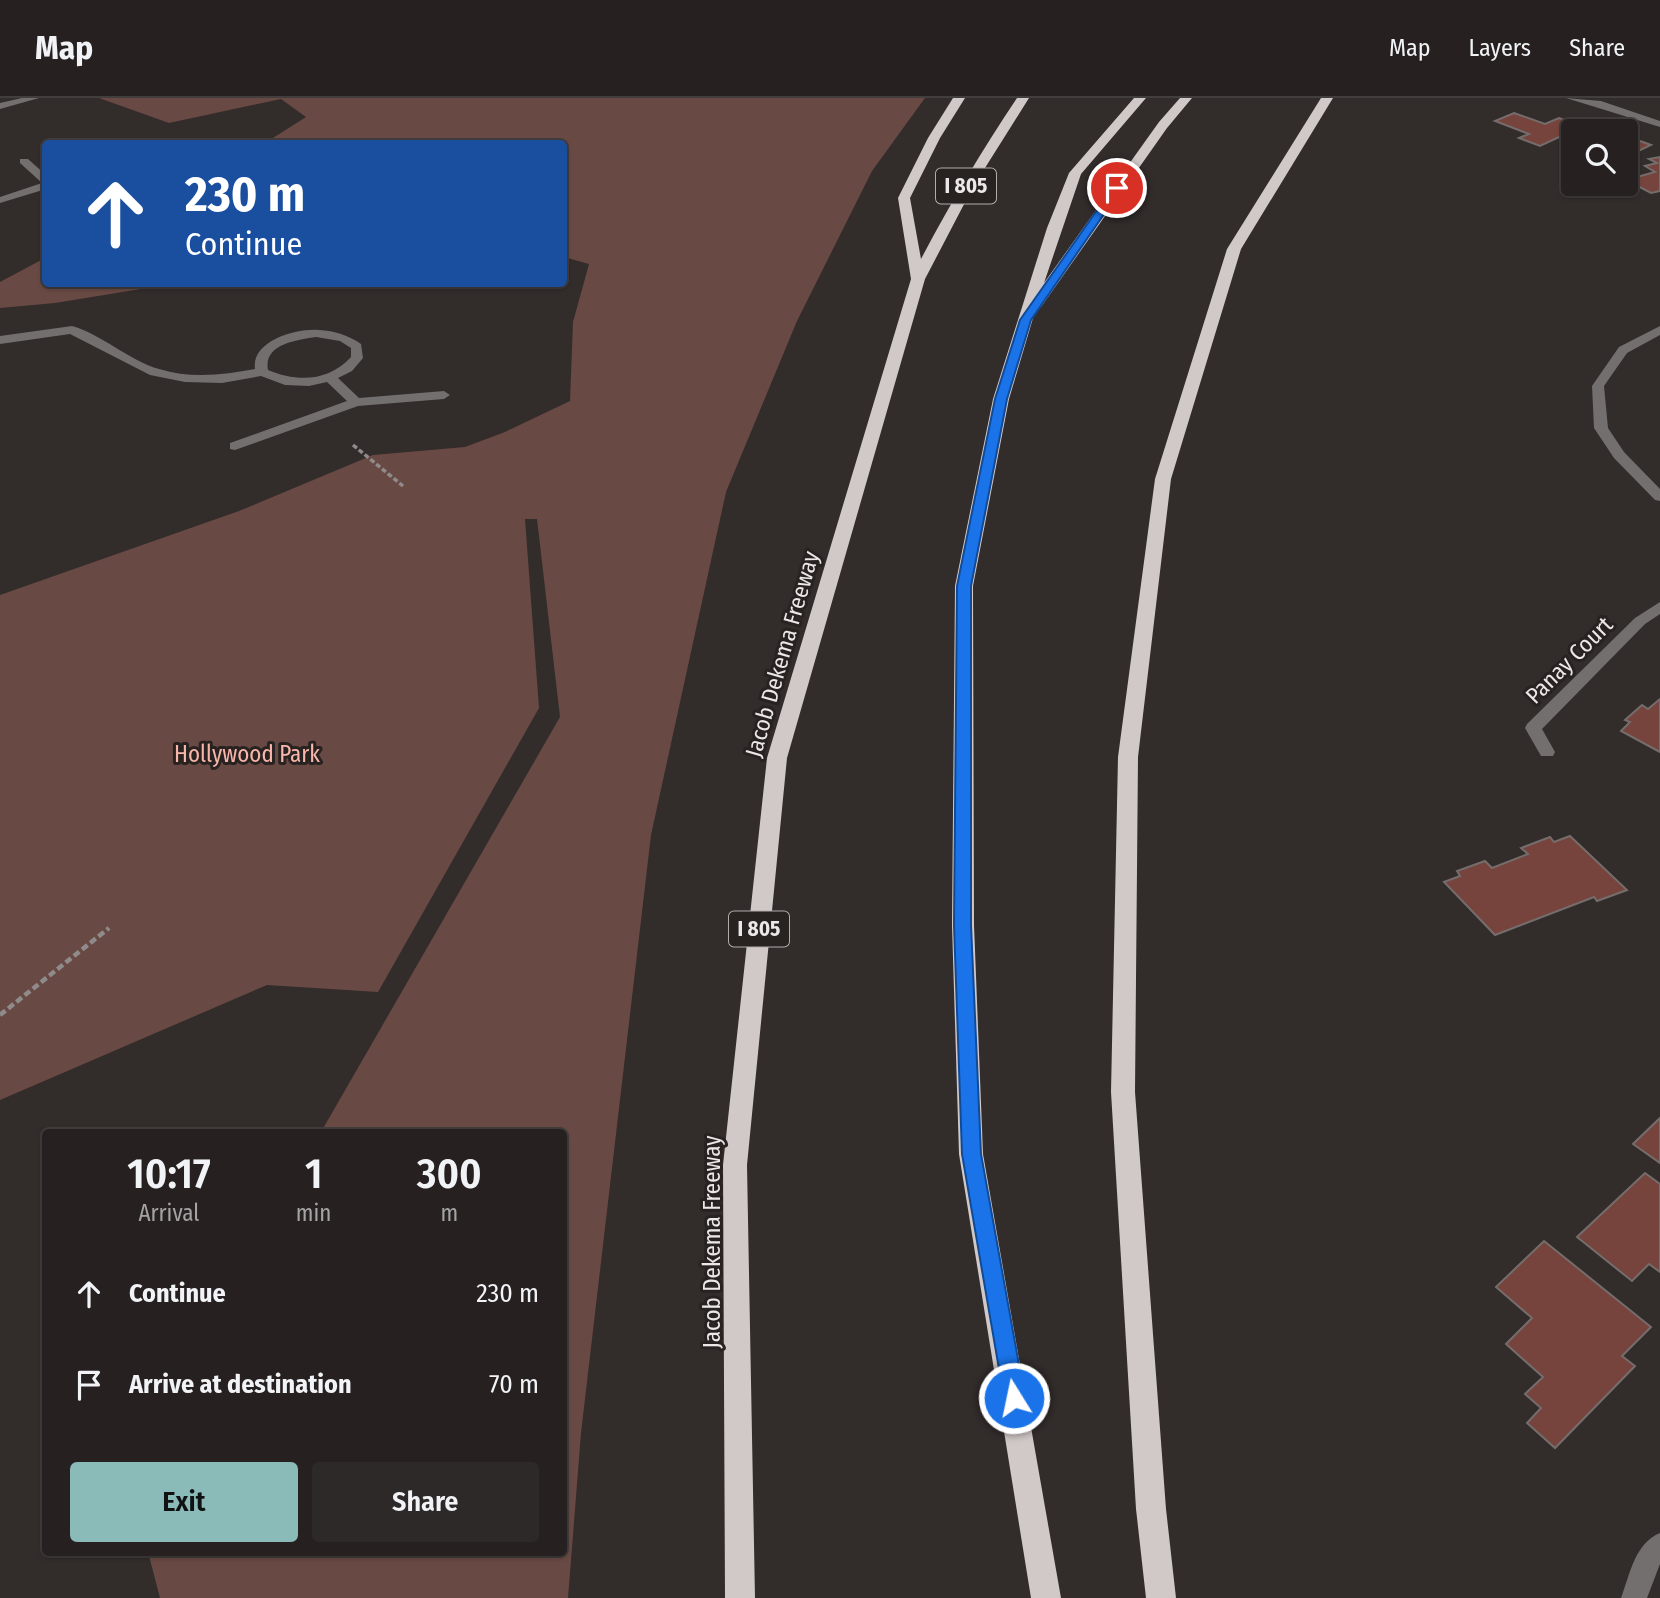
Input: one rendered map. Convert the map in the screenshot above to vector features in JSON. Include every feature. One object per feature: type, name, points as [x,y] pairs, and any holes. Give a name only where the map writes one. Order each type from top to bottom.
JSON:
[{"type":"highway","points":[[918,279],[904,198],[934,138],[959,98]]},
{"type":"highway","name":"Jacob Dekema Freeway","points":[[740,1598],[735,1165],[777,758],[918,279],[952,211],[990,145],[1023,98]]},
{"type":"highway","points":[[1046,1598],[971,1154],[963,925],[964,586],[1001,399],[1054,228],[1075,173],[1140,98]]},
{"type":"highway","points":[[1025,320],[1163,125],[1186,98]]},
{"type":"highway","points":[[1161,1598],[1151,1509],[1122,1092],[1128,757],[1163,479],[1234,249],[1327,98]]},
{"type":"street","points":[[0,106],[34,98]]},
{"type":"street","points":[[1570,98],[1601,104],[1660,124]]},
{"type":"street","points":[[24,161],[42,179]]},
{"type":"street","points":[[0,200],[42,184]]},
{"type":"street","points":[[0,340],[72,330],[154,372],[185,378],[222,379],[262,372],[283,382],[298,383],[330,378],[353,365],[359,358],[360,350],[356,343],[346,337],[332,334],[316,333],[283,340],[262,355],[259,364],[262,372]]},
{"type":"street","points":[[1660,330],[1623,350],[1598,386],[1601,428],[1619,455],[1660,496]]},
{"type":"street","points":[[330,378],[356,401]]},
{"type":"street","points":[[235,446],[356,401],[444,395]]},
{"type":"street","name":"Panay Court","points":[[1547,752],[1532,728],[1640,621],[1660,607]]},
{"type":"street","points":[[1634,1598],[1647,1560],[1660,1545]]},
{"type":"path","points":[[353,446],[402,486]]},
{"type":"path","points":[[0,1015],[109,928]]},
{"type":"green space","name":"Hollywood Park","points":[[99,98],[925,98],[872,171],[797,321],[726,492],[651,835],[581,1433],[568,1598],[160,1598],[149,1556],[567,1556],[567,1129],[323,1129],[560,717],[537,519],[525,519],[539,708],[378,992],[267,985],[0,1100],[0,595],[239,511],[373,455],[465,447],[505,432],[570,401],[573,322],[589,264],[567,258],[567,140],[270,140],[306,117],[281,99],[169,123]]},
{"type":"green space","points":[[42,260],[42,287],[154,287],[55,303],[0,308],[0,282]]},
{"type":"building","points":[[1514,113],[1545,124],[1559,118],[1562,119],[1561,136],[1540,146],[1519,138],[1529,134],[1495,121]]},
{"type":"building","points":[[1638,140],[1651,145],[1638,151]]},
{"type":"building","points":[[1660,157],[1660,191],[1651,193],[1638,186],[1638,177],[1655,172],[1645,166],[1657,163],[1649,159]]},
{"type":"building","points":[[1660,699],[1660,752],[1621,731],[1630,722],[1625,720],[1642,705],[1648,709]]},
{"type":"building","points":[[1570,836],[1627,890],[1597,901],[1594,897],[1495,935],[1444,882],[1460,876],[1457,871],[1485,861],[1492,868],[1528,854],[1521,848],[1550,837],[1554,842]]},
{"type":"building","points":[[1660,1118],[1660,1163],[1633,1144]]},
{"type":"building","points":[[1645,1173],[1660,1184],[1660,1272],[1649,1264],[1632,1281],[1577,1237]]},
{"type":"building","points":[[1544,1241],[1651,1327],[1622,1356],[1635,1366],[1555,1448],[1527,1423],[1541,1408],[1525,1394],[1543,1377],[1506,1344],[1532,1318],[1496,1287]]},
{"type":"route","points":[[1014,1398],[971,1154],[963,925],[964,586],[1001,399],[1025,320],[1117,188]]}]
